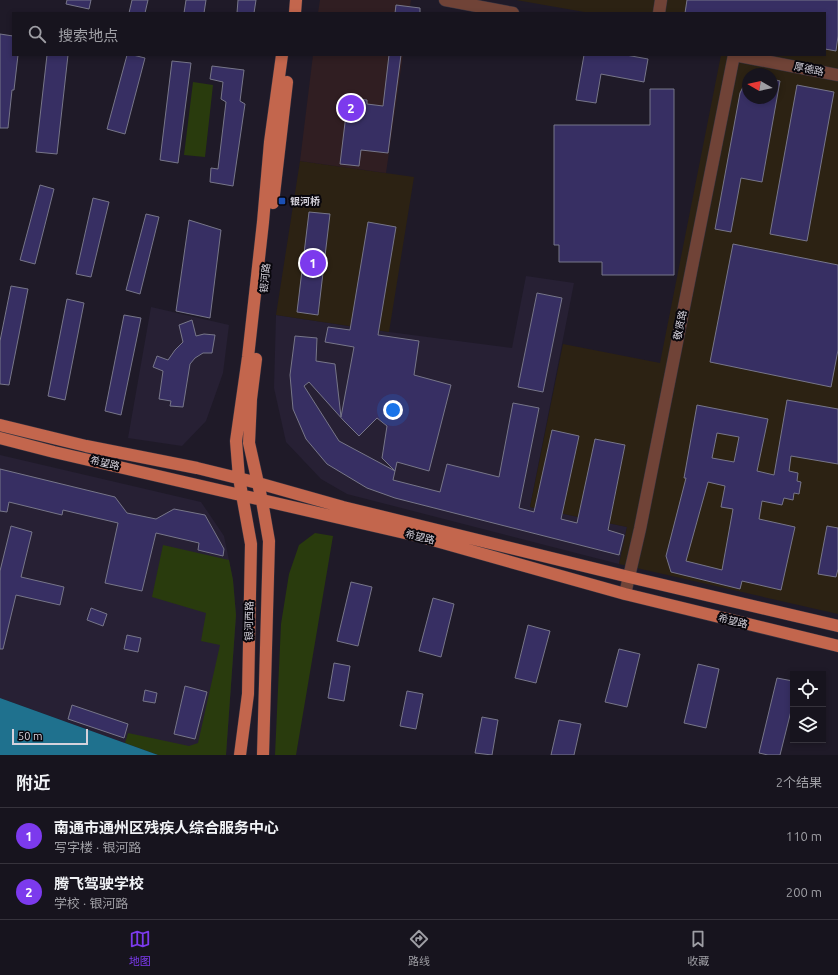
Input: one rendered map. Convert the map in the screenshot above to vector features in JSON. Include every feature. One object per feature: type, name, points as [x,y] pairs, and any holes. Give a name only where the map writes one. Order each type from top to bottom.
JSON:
[{"type":"main road","points":[[287,12],[288,0]]},
{"type":"main road","points":[[295,12],[296,0]]},
{"type":"main road","name":"银河路","points":[[243,495],[239,478],[236,441],[248,357],[264,222],[270,142],[282,56]]},
{"type":"main road","name":"银河路","points":[[262,501],[249,443],[251,399],[290,56]]},
{"type":"main road","name":"希望路","points":[[0,425],[86,446],[239,478],[343,507],[629,577],[838,626]]},
{"type":"main road","name":"希望路","points":[[0,438],[243,495],[262,501],[422,537],[625,594],[838,646]]},
{"type":"main road","name":"银河西路","points":[[241,751],[248,694],[251,544],[243,495]]},
{"type":"main road","name":"银河西路","points":[[262,501],[268,541],[263,752]]},
{"type":"street","points":[[445,0],[508,12]]},
{"type":"street","points":[[659,12],[661,0]]},
{"type":"street","name":"敬贤路","points":[[625,594],[734,56]]},
{"type":"street","name":"厚德路","points":[[739,56],[838,75]]},
{"type":"shaded area","points":[[320,0],[411,0],[409,12],[318,12]]},
{"type":"shaded area","points":[[516,0],[838,0],[838,614],[619,564],[627,527],[530,507],[563,344],[660,363],[721,56],[826,56],[826,12],[584,12]]},
{"type":"shaded area","points":[[313,56],[403,56],[386,173],[300,161]]},
{"type":"shaded area","points":[[300,161],[414,177],[389,332],[276,315]]},
{"type":"shaded area","points":[[526,276],[574,283],[530,507],[627,527],[619,564],[347,494],[321,479],[286,442],[274,388],[276,315],[512,348]]},
{"type":"shaded area","points":[[151,307],[229,325],[223,373],[206,421],[182,446],[128,438]]},
{"type":"shaded area","points":[[0,455],[201,502],[224,536],[233,580],[236,615],[226,755],[158,755],[0,698]]},
{"type":"green space","points":[[193,82],[213,85],[205,157],[184,155]]},
{"type":"green space","points":[[315,533],[333,536],[296,755],[275,755],[281,624],[289,574],[299,545]]},
{"type":"green space","points":[[163,545],[229,560],[233,580],[236,615],[226,755],[158,755],[125,743],[128,733],[189,746],[198,743],[220,645],[201,641],[206,613],[152,597]]},
{"type":"water","points":[[0,698],[158,755],[0,755]]},
{"type":"building","points":[[67,0],[91,0],[89,9],[66,4]]},
{"type":"building","points":[[132,0],[148,0],[145,12],[129,12]]},
{"type":"building","points":[[186,0],[206,0],[204,12],[184,12]]},
{"type":"building","points":[[238,0],[256,0],[254,12],[237,12]]},
{"type":"building","points":[[687,0],[838,0],[838,36],[836,51],[826,49],[826,12],[685,12]]},
{"type":"building","points":[[396,5],[420,8],[420,12],[395,12]]},
{"type":"building","points":[[0,34],[12,36],[12,56],[18,56],[14,90],[12,90],[8,128],[0,128]]},
{"type":"building","points":[[47,56],[68,56],[57,154],[36,152]]},
{"type":"building","points":[[127,56],[145,58],[125,134],[107,129]]},
{"type":"building","points":[[389,56],[401,56],[388,153],[361,150],[359,166],[340,164],[348,98],[367,100],[367,104],[383,106]]},
{"type":"building","points":[[584,56],[632,56],[648,59],[644,82],[601,74],[596,103],[576,100]]},
{"type":"building","points":[[172,61],[191,63],[178,163],[160,160]]},
{"type":"building","points":[[212,66],[244,70],[240,101],[245,104],[233,186],[210,182],[211,168],[218,169],[226,102],[221,99],[223,82],[210,79]]},
{"type":"building","points":[[778,80],[780,81],[778,92]]},
{"type":"building","points":[[797,85],[834,92],[807,241],[770,234]]},
{"type":"building","points":[[650,89],[674,89],[674,275],[602,275],[602,262],[559,262],[559,245],[554,245],[554,125],[650,125]]},
{"type":"building","points":[[742,89],[742,104],[776,104],[762,182],[741,178],[731,232],[715,229],[740,93]]},
{"type":"building","points":[[40,185],[54,189],[35,264],[20,260]]},
{"type":"building","points":[[93,198],[109,202],[91,277],[76,274]]},
{"type":"building","points":[[309,212],[330,214],[318,315],[297,312]]},
{"type":"building","points":[[146,214],[159,217],[140,294],[126,290]]},
{"type":"building","points":[[189,220],[221,230],[210,318],[176,311]]},
{"type":"building","points":[[368,222],[396,227],[378,335],[419,341],[414,375],[451,385],[429,471],[397,462],[395,471],[393,480],[440,492],[447,464],[499,477],[513,403],[539,408],[519,508],[534,512],[552,430],[579,436],[561,519],[577,523],[595,439],[625,445],[608,530],[624,535],[619,555],[395,498],[367,488],[327,464],[306,439],[293,409],[290,375],[295,336],[317,338],[316,361],[335,364],[341,417],[354,347],[325,342],[328,327],[350,330]],"holes":[[[309,382],[359,436],[377,418],[387,426],[382,458],[395,471],[339,441],[304,386]]]},
{"type":"building","points":[[733,244],[838,265],[838,350],[831,387],[710,362]]},
{"type":"building","points":[[11,286],[28,289],[9,385],[0,384],[0,341]]},
{"type":"building","points":[[537,293],[562,298],[543,392],[518,387]]},
{"type":"building","points":[[67,299],[84,303],[65,400],[48,396]]},
{"type":"building","points":[[124,315],[141,318],[121,415],[105,411]]},
{"type":"building","points":[[192,320],[196,336],[204,334],[215,335],[212,353],[203,353],[195,358],[190,364],[183,407],[170,406],[171,401],[159,399],[163,371],[153,367],[157,356],[168,360],[183,342],[179,325]]},
{"type":"building","points":[[787,400],[838,409],[838,464],[791,456],[789,471],[798,473],[797,481],[801,482],[799,494],[794,493],[793,500],[784,498],[782,505],[762,501],[759,519],[795,527],[781,590],[742,581],[740,589],[671,572],[666,556],[686,478],[684,478],[697,405],[768,419],[757,471],[774,475]],"holes":[[[717,433],[739,437],[734,462],[712,458]],[[708,482],[725,486],[721,507],[733,509],[722,570],[686,561]]]},
{"type":"building","points":[[0,469],[115,497],[127,513],[156,519],[174,509],[205,515],[224,549],[223,556],[198,550],[199,543],[156,533],[142,591],[105,583],[118,523],[63,510],[62,515],[9,502],[7,512],[0,511]]},
{"type":"building","points":[[11,526],[32,532],[21,577],[64,587],[60,605],[16,595],[3,649],[0,649],[0,571]]},
{"type":"building","points":[[827,526],[838,528],[838,569],[836,577],[818,574]]},
{"type":"building","points":[[351,582],[372,587],[358,646],[337,641]]},
{"type":"building","points":[[433,598],[454,604],[441,657],[419,651]]},
{"type":"building","points":[[91,608],[107,614],[103,626],[87,620]]},
{"type":"building","points":[[528,625],[550,631],[536,683],[515,678]]},
{"type":"building","points":[[127,635],[141,638],[138,652],[124,649]]},
{"type":"building","points":[[619,649],[640,654],[627,707],[605,702]]},
{"type":"building","points":[[334,663],[350,666],[344,701],[328,698]]},
{"type":"building","points":[[698,664],[719,669],[706,728],[684,723]]},
{"type":"building","points":[[777,678],[790,680],[790,715],[780,755],[759,753]]},
{"type":"building","points":[[185,686],[207,692],[195,739],[174,734]]},
{"type":"building","points":[[145,690],[157,693],[155,703],[143,701]]},
{"type":"building","points":[[407,691],[423,694],[416,729],[400,726]]},
{"type":"building","points":[[72,705],[128,724],[124,738],[68,719]]},
{"type":"building","points":[[482,717],[498,720],[492,755],[475,753]]},
{"type":"building","points":[[559,720],[581,724],[574,755],[551,755]]},
{"type":"place","name":"腾飞驾驶学校","points":[[351,108]]},
{"type":"place","name":"银河桥","points":[[282,201]]},
{"type":"place","name":"南通市通州区残疾人综合服务中心","points":[[313,263]]}]
